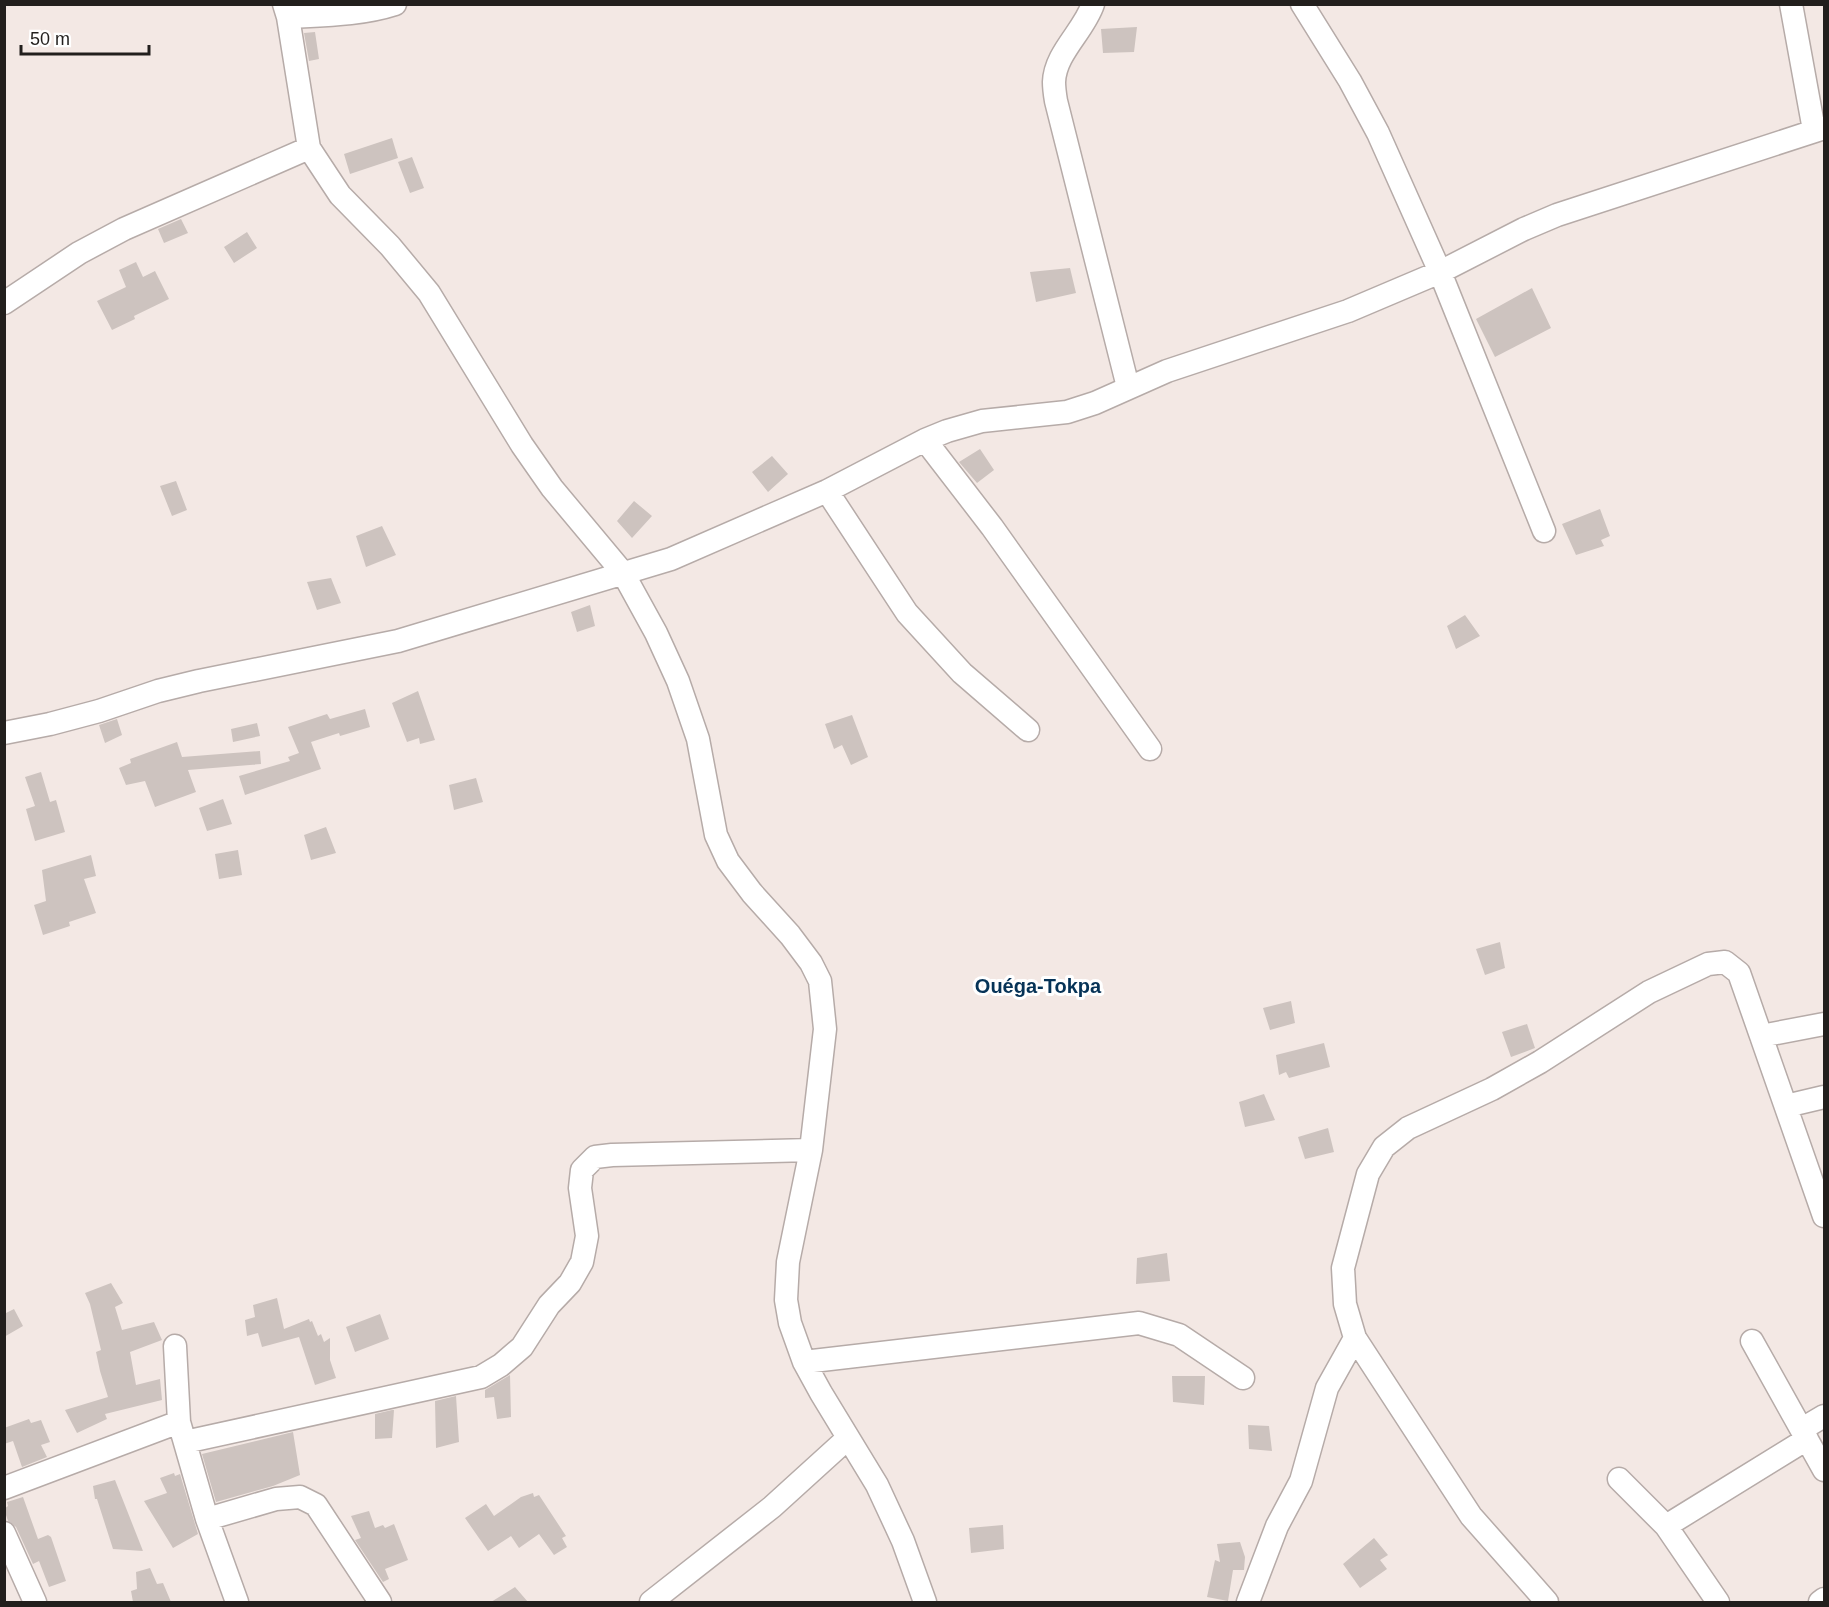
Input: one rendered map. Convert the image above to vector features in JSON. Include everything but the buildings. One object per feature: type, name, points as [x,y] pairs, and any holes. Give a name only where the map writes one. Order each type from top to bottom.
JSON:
[{"type":"street","points":[[395,4],[381,9],[337,15],[286,11],[309,148],[340,195],[390,246],[429,293],[522,445],[559,497],[623,573],[656,633],[678,681],[698,739],[716,835],[728,861],[752,893],[790,935],[811,963],[820,981],[825,1029],[811,1150],[785,1283],[790,1323],[804,1362],[877,1485],[903,1541],[924,1602]]},
{"type":"street","points":[[1093,4],[1090,14],[1057,65],[1054,82],[1056,101],[1128,387]]},
{"type":"street","points":[[1302,4],[1350,81],[1378,133],[1440,272],[1544,531]]},
{"type":"street","points":[[4,733],[99,711],[158,691],[199,681],[398,641],[671,559],[827,491],[925,440],[982,421],[1067,412],[1095,403],[1167,371],[1348,311],[1440,272],[1524,229],[1557,215],[1819,129],[1791,4]]},
{"type":"street","points":[[4,303],[97,243],[309,148]]},
{"type":"street","points":[[925,440],[992,527],[1150,749]]},
{"type":"street","points":[[827,491],[907,613],[962,673],[1028,730]]},
{"type":"street","points":[[1547,1602],[1471,1516],[1355,1338],[1345,1304],[1343,1268],[1368,1174],[1384,1147],[1408,1128],[1492,1089],[1540,1062],[1649,992],[1708,964],[1725,962],[1739,973],[1824,1216]]},
{"type":"street","points":[[1761,1035],[1824,1024]]},
{"type":"street","points":[[1786,1106],[1824,1097]]},
{"type":"street","points":[[4,1488],[182,1432],[481,1377],[501,1365],[522,1347],[549,1305],[570,1283],[582,1262],[588,1236],[580,1188],[582,1170],[595,1157],[811,1150]]},
{"type":"street","points":[[804,1362],[1139,1323],[1179,1335],[1243,1378]]},
{"type":"street","points":[[1248,1602],[1277,1526],[1301,1481],[1327,1388],[1355,1338]]},
{"type":"street","points":[[1752,1341],[1824,1470]]},
{"type":"street","points":[[175,1346],[182,1432],[207,1519],[237,1602]]},
{"type":"street","points":[[1666,1526],[1804,1434],[1824,1416]]},
{"type":"street","points":[[651,1602],[772,1507],[848,1438]]},
{"type":"street","points":[[1619,1479],[1666,1526],[1718,1602]]},
{"type":"street","points":[[207,1519],[276,1499],[300,1497],[316,1505],[380,1602]]},
{"type":"street","points":[[4,1533],[35,1602]]},
{"type":"street","points":[[1820,1602],[1824,1599]]},
{"type":"district","name":"Ouéga-Tokpa","points":[[1038,986]]}]
